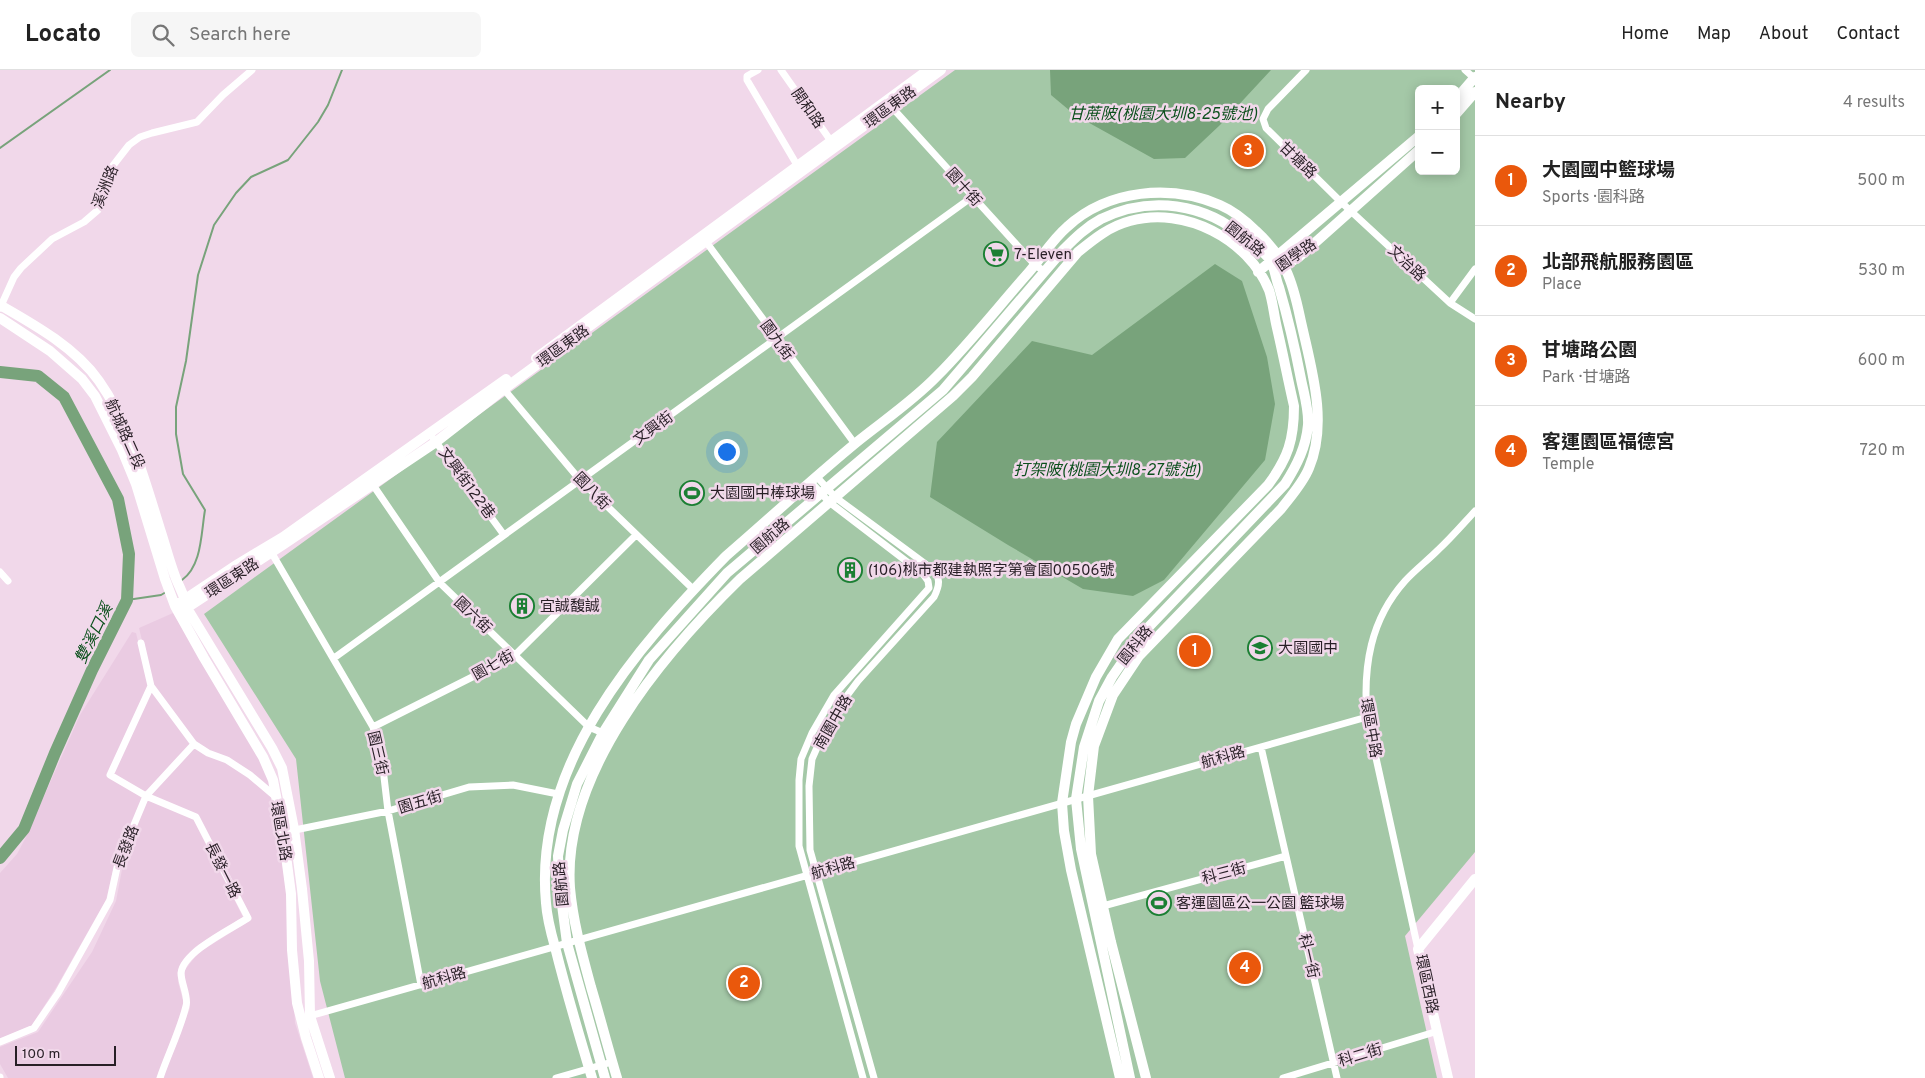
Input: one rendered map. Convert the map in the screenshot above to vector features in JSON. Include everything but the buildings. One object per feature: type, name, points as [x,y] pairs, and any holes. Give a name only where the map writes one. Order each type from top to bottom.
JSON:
[{"type":"street","name":"溪洲路","points":[[0,306],[14,277],[21,268],[52,239],[84,222],[98,210],[108,172],[129,145],[140,137],[152,132],[198,122],[223,95],[252,70]]},
{"type":"street","points":[[758,70],[748,76],[747,80],[797,165]]},
{"type":"street","name":"開和路","points":[[781,70],[833,143]]},
{"type":"street","name":"環區東路","points":[[888,104],[928,70]]},
{"type":"street","name":"環區東路","points":[[369,480],[436,442],[502,387],[704,238],[888,104],[941,70]]},
{"type":"street","name":"甘塘路","points":[[1306,70],[1268,109],[1263,119],[1266,128],[1341,202]]},
{"type":"street","points":[[1460,94],[1475,77],[1465,70]]},
{"type":"street","points":[[1460,109],[1475,92]]},
{"type":"street","name":"園十街","points":[[888,104],[1035,265],[1044,272]]},
{"type":"street","name":"園學路","points":[[1258,272],[1275,263],[1341,202],[1415,139]]},
{"type":"street","name":"環區東路","points":[[704,238],[797,165],[833,143]]},
{"type":"street","name":"園學路","points":[[1275,263],[1284,266],[1299,256],[1415,154]]},
{"type":"street","points":[[591,1073],[549,924],[544,885],[548,837],[551,816],[573,757],[589,727],[649,640],[726,556],[855,444],[936,377],[1068,226],[1086,213],[1120,198],[1152,193],[1182,194],[1199,198],[1235,212],[1250,225],[1275,263]]},
{"type":"street","name":"文興街","points":[[334,658],[972,197]]},
{"type":"street","name":"文治路","points":[[1341,202],[1450,303],[1475,319]]},
{"type":"street","name":"園航路","points":[[605,1078],[567,943],[559,882],[558,856],[563,830],[577,784],[602,733],[649,660],[728,573],[943,390],[1044,272],[1081,232],[1101,220],[1124,210],[1150,205],[1181,207],[1197,210],[1222,221],[1275,263]]},
{"type":"street","points":[[617,1078],[578,940],[570,885],[572,852],[580,812],[594,774],[628,712],[649,682],[698,622],[740,579],[953,396],[972,377],[1078,252],[1096,237],[1114,227],[1129,221],[1150,217],[1189,222],[1228,239],[1251,258],[1269,291],[1294,406],[1292,443],[1279,471],[1268,485],[1118,639],[1096,677],[1076,724],[1071,742],[1062,803],[1064,831],[1070,870],[1120,1078]]},
{"type":"street","name":"園九街","points":[[704,238],[855,444]]},
{"type":"street","name":"園科路","points":[[1130,1078],[1081,849],[1076,799],[1084,747],[1090,724],[1112,676],[1142,635],[1285,484],[1296,468],[1302,454],[1308,424],[1307,406],[1275,263]]},
{"type":"street","points":[[1146,1078],[1091,854],[1088,796],[1094,746],[1113,695],[1139,656],[1281,508],[1301,482],[1309,467],[1317,436],[1317,409],[1311,368],[1293,285],[1284,266]]},
{"type":"street","points":[[1450,303],[1475,269]]},
{"type":"street","name":"航城路二段","points":[[0,306],[66,348],[99,380],[123,422],[138,460],[174,586]]},
{"type":"street","name":"航城路二段","points":[[0,318],[50,351],[82,379],[95,396],[122,450],[136,484],[181,606]]},
{"type":"street","name":"環區東路","points":[[181,606],[269,549],[369,480],[429,432],[502,387]]},
{"type":"street","name":"園八街","points":[[502,387],[580,480],[694,590]]},
{"type":"street","name":"文興街122巷","points":[[429,432],[504,534]]},
{"type":"street","name":"園六街","points":[[369,480],[440,583],[589,727],[602,733]]},
{"type":"street","name":"南園中路","points":[[814,480],[832,500],[923,574],[928,581],[929,588],[834,696],[812,733],[801,759],[798,800],[799,846],[863,1078]]},
{"type":"street","name":"南園中路","points":[[832,500],[932,568],[937,573],[939,581],[939,588],[934,597],[858,681],[840,705],[823,734],[812,759],[809,786],[810,850],[874,1078]]},
{"type":"street","name":"環區中路","points":[[1418,949],[1367,717],[1365,694],[1367,659],[1371,641],[1380,618],[1393,596],[1405,581],[1475,511]]},
{"type":"street","name":"園七街","points":[[373,727],[514,656],[636,535]]},
{"type":"street","name":"園三街","points":[[269,549],[373,727],[382,760],[388,812],[421,984]]},
{"type":"street","points":[[0,572],[8,582]]},
{"type":"street","name":"環區北路","points":[[181,606],[204,658],[263,757],[273,780],[283,833],[291,894],[292,950],[319,1078]]},
{"type":"street","name":"環區北路","points":[[181,606],[272,748],[282,768],[294,829],[309,961],[305,1018],[330,1078]]},
{"type":"street","points":[[142,643],[151,686],[194,744],[208,754],[227,760],[250,775],[276,797]]},
{"type":"street","name":"長發一路","points":[[151,686],[110,775],[146,796],[196,817],[248,918],[196,951],[182,970],[181,984],[187,1004],[160,1078]]},
{"type":"street","name":"航科路","points":[[305,1018],[1367,717]]},
{"type":"street","name":"長發路","points":[[0,1042],[34,1028],[58,993],[110,900],[118,863],[146,796],[194,744]]},
{"type":"street","name":"科一街","points":[[1261,747],[1337,1078]]},
{"type":"street","name":"園五街","points":[[283,833],[294,829],[388,812],[469,787],[513,785],[558,794]]},
{"type":"street","name":"科三街","points":[[1103,906],[1286,856]]},
{"type":"street","name":"環區西路","points":[[1448,1078],[1418,949],[1475,879]]},
{"type":"street","name":"科二街","points":[[1283,1078],[1438,1031]]},
{"type":"street","points":[[556,1078],[591,1073],[601,1066],[612,1062]]},
{"type":"shaded area","points":[[955,70],[1475,70],[1475,852],[1405,936],[1437,1078],[345,1078],[320,981],[296,759],[204,614]]},
{"type":"shaded area","points":[[173,613],[259,756],[272,789],[195,743],[153,685],[139,628]]},
{"type":"shaded area","points":[[132,632],[136,633],[149,686],[107,776],[144,797],[115,862],[106,900],[57,986],[32,1025],[0,1039],[0,873],[17,854],[80,715]]},
{"type":"shaded area","points":[[152,689],[192,744],[147,795],[112,774]]},
{"type":"shaded area","points":[[194,746],[226,761],[249,776],[273,798],[287,897],[295,1023],[313,1078],[163,1078],[190,1008],[185,982],[185,970],[198,953],[251,920],[196,815],[149,795]]},
{"type":"shaded area","points":[[147,798],[193,819],[243,917],[195,947],[179,967],[178,982],[184,1004],[157,1078],[8,1078],[0,1064],[0,1047],[38,1032],[92,952],[116,901],[124,859]]},
{"type":"water","name":"甘蔗陂(桃園大圳8-25號池)","points":[[1050,70],[1271,70],[1220,125],[1185,158],[1154,159],[1075,115],[1051,95]]},
{"type":"water","name":"打架陂(桃園大圳8-27號池)","points":[[1215,264],[1242,281],[1267,357],[1275,404],[1265,460],[1164,580],[1133,596],[1083,589],[930,497],[937,442],[1032,341],[1092,355]]},
{"type":"waterway","points":[[0,148],[110,70]]},
{"type":"waterway","points":[[182,580],[189,574],[197,558],[205,510],[183,474],[176,434],[176,407],[186,361],[198,275],[214,225],[236,193],[251,177],[288,160],[318,122],[328,105],[342,70]]},
{"type":"waterway","name":"雙溪口溪","points":[[0,372],[38,376],[64,397],[118,499],[129,554],[127,600],[92,670],[24,829],[0,858]]},
{"type":"waterway","points":[[127,600],[161,595],[166,592]]},
{"type":"place","name":"甘塘路公園","points":[[1248,151]]},
{"type":"place","name":"7-Eleven","points":[[996,254]]},
{"type":"place","name":"大園國中棒球場","points":[[692,493]]},
{"type":"place","name":"(106)桃市都建執照字第會園00506號","points":[[850,570]]},
{"type":"place","name":"宜誠馥誠","points":[[522,606]]},
{"type":"place","name":"大園國中","points":[[1260,648]]},
{"type":"place","name":"大園國中籃球場","points":[[1195,651]]},
{"type":"place","name":"客運園區公一公園 籃球場","points":[[1159,903]]},
{"type":"place","name":"客運園區福德宮","points":[[1245,968]]},
{"type":"place","name":"北部飛航服務園區","points":[[744,983]]}]
